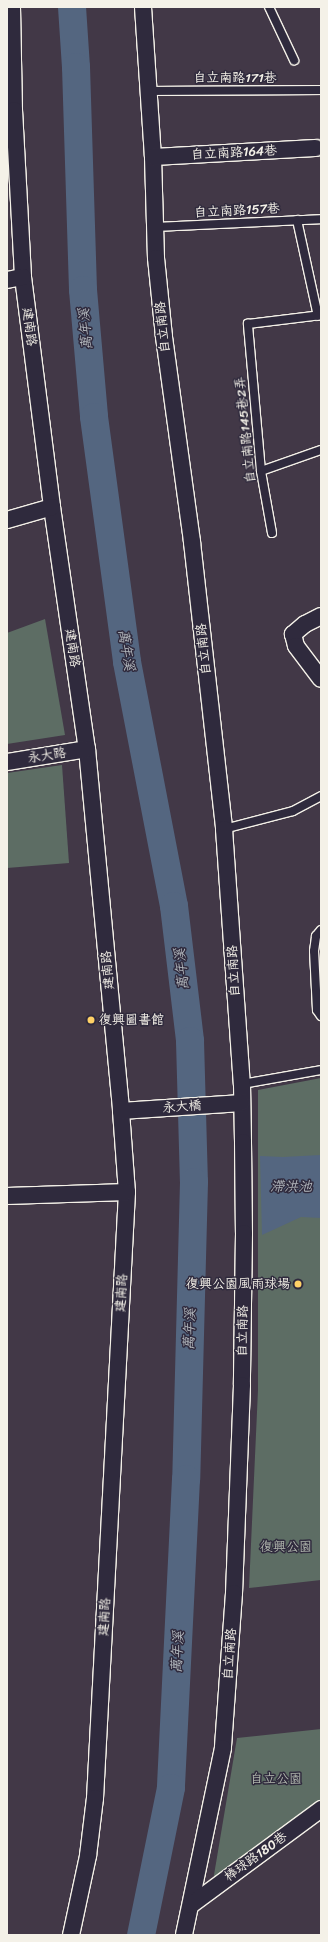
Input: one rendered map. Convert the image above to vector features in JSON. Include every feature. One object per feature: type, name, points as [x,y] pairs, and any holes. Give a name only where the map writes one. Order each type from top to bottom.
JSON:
[{"type":"street","name":"建南路","points":[[12,7],[11,111],[13,194],[52,507],[87,749],[122,1111],[127,1192],[95,1798],[88,1856],[71,1935]]},
{"type":"street","name":"自立南路","points":[[143,7],[153,157],[154,227],[164,337],[192,542],[224,829],[242,1084],[244,1233],[242,1385],[234,1592],[223,1748],[184,1935]]},
{"type":"street","name":"自立南路164巷","points":[[153,157],[316,148]]},
{"type":"street","points":[[7,280],[23,277]]},
{"type":"street","points":[[7,520],[52,507]]},
{"type":"street","points":[[321,616],[305,624],[293,634],[296,646],[321,679]]},
{"type":"street","name":"永大路","points":[[7,762],[87,749]]},
{"type":"street","name":"永大橋","points":[[122,1111],[242,1103]]},
{"type":"street","points":[[7,1196],[127,1192]]},
{"type":"street","name":"棒球路180巷","points":[[191,1905],[321,1809]]},
{"type":"lane","points":[[270,7],[294,60]]},
{"type":"lane","name":"自立南路171巷","points":[[149,91],[321,90]]},
{"type":"lane","name":"自立南路157巷","points":[[154,227],[321,219]]},
{"type":"lane","points":[[297,220],[319,315]]},
{"type":"lane","name":"自立南路145巷2弄","points":[[272,533],[261,471],[248,324],[319,315]]},
{"type":"lane","points":[[261,471],[321,450]]},
{"type":"lane","points":[[224,829],[293,811],[321,796]]},
{"type":"lane","points":[[321,930],[316,936],[314,951],[317,1010],[321,1016]]},
{"type":"lane","points":[[242,1084],[321,1070]]},
{"type":"green space","points":[[45,619],[65,735],[7,744],[7,633]]},
{"type":"green space","points":[[62,765],[69,863],[7,868],[7,773]]},
{"type":"green space","name":"復興公園","points":[[321,1078],[321,1580],[249,1588],[258,1390],[258,1090]]},
{"type":"green space","name":"自立公園","points":[[321,1729],[321,1801],[213,1881],[237,1738]]},
{"type":"water","name":"滯洪池","points":[[321,1155],[321,1218],[301,1217],[262,1235],[260,1156],[283,1157]]},
{"type":"waterway","name":"萬年溪","points":[[72,7],[76,67],[83,290],[94,417],[127,662],[174,906],[190,1041],[194,1182],[186,1479],[171,1788],[141,1935]]},
{"type":"place","name":"復興圖書館","points":[[91,1020]]},
{"type":"place","name":"復興公園風雨球場","points":[[298,1284]]}]
